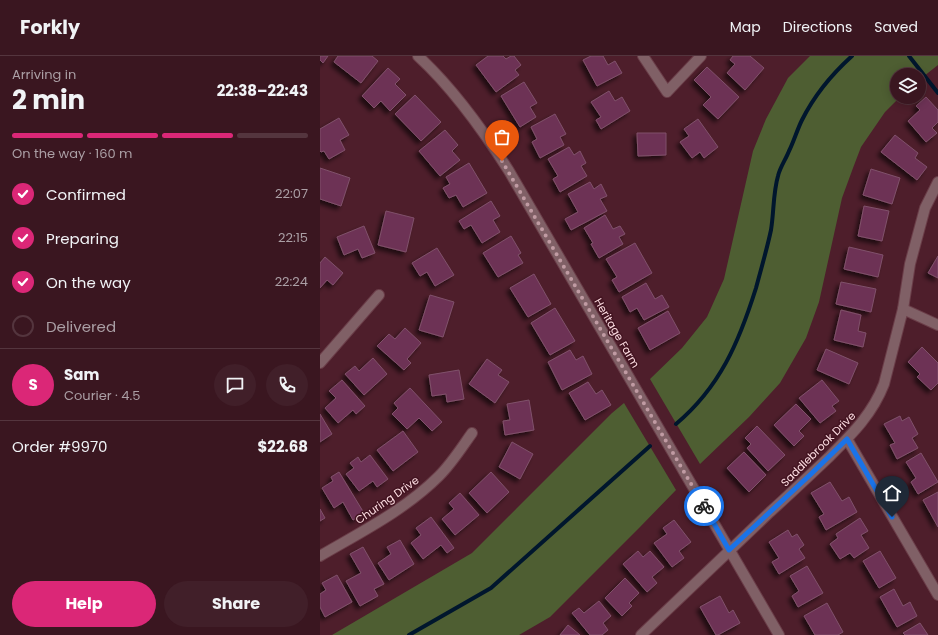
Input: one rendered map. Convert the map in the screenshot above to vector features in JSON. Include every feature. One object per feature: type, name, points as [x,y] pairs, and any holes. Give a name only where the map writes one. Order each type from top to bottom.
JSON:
[{"type":"street","name":"Heritage Farm","points":[[418,56],[445,83],[496,150],[779,635]]},
{"type":"street","points":[[643,56],[668,92],[701,56]]},
{"type":"street","name":"Saddlebrook Drive","points":[[641,635],[729,550],[811,474],[865,419],[880,395],[884,384],[903,309],[910,264],[925,208],[938,182]]},
{"type":"street","points":[[320,363],[379,295]]},
{"type":"street","points":[[903,309],[938,325]]},
{"type":"street","name":"Churing Drive","points":[[320,556],[375,524],[414,498],[439,476],[472,433]]},
{"type":"street","points":[[847,439],[938,595]]},
{"type":"green space","points":[[810,56],[938,56],[938,65],[926,74],[926,68],[890,68],[890,104],[893,104],[885,112],[861,147],[842,198],[819,302],[806,338],[780,383],[749,417],[700,464],[650,379],[682,348],[707,317],[724,279],[753,151],[766,119],[788,78]]},
{"type":"green space","points":[[624,403],[676,490],[550,617],[519,635],[332,635],[472,553],[612,413]]},
{"type":"building","points":[[320,56],[328,56],[323,63],[320,60]]},
{"type":"building","points":[[338,56],[372,56],[378,61],[361,83],[334,62]]},
{"type":"building","points":[[488,56],[503,56],[506,59],[514,56],[521,65],[515,70],[519,75],[496,92],[476,65]]},
{"type":"building","points":[[591,56],[603,56],[608,65],[615,61],[622,73],[597,86],[583,60]]},
{"type":"building","points":[[733,56],[750,56],[764,68],[745,90],[727,73],[735,64],[730,60]]},
{"type":"building","points":[[707,67],[739,97],[718,119],[703,105],[711,97],[694,80]]},
{"type":"building","points":[[388,68],[400,79],[395,84],[406,95],[390,111],[381,101],[374,108],[362,96]]},
{"type":"building","points":[[524,82],[537,103],[530,107],[536,117],[520,127],[501,96]]},
{"type":"building","points":[[609,91],[615,101],[622,97],[630,111],[601,129],[596,120],[601,117],[591,102]]},
{"type":"building","points":[[415,95],[441,122],[421,141],[395,114]]},
{"type":"building","points":[[926,97],[938,110],[938,122],[932,128],[937,133],[926,142],[908,121],[920,110],[916,106],[918,104],[926,104]]},
{"type":"building","points":[[555,114],[566,134],[560,137],[564,145],[540,158],[532,142],[537,139],[531,127]]},
{"type":"building","points":[[339,118],[349,135],[340,140],[345,150],[329,159],[324,151],[320,151],[320,129]]},
{"type":"building","points":[[698,119],[718,147],[704,158],[700,152],[692,158],[680,142],[689,136],[684,129]]},
{"type":"building","points":[[445,130],[458,145],[452,151],[460,160],[440,176],[419,151]]},
{"type":"building","points":[[637,133],[666,133],[666,155],[638,156]]},
{"type":"building","points":[[895,135],[918,153],[915,158],[927,167],[917,180],[881,152]]},
{"type":"building","points":[[569,147],[574,155],[580,151],[586,163],[581,166],[587,176],[560,192],[553,179],[558,176],[548,159]]},
{"type":"building","points":[[469,163],[487,193],[463,207],[456,195],[449,198],[443,188],[450,184],[446,177]]},
{"type":"building","points":[[320,168],[350,178],[341,206],[320,199]]},
{"type":"building","points":[[871,169],[900,178],[892,204],[863,195]]},
{"type":"building","points":[[590,182],[594,189],[601,184],[607,196],[600,199],[607,211],[571,230],[565,219],[578,212],[568,194]]},
{"type":"building","points":[[491,201],[500,216],[493,220],[500,232],[482,243],[471,225],[464,229],[459,221]]},
{"type":"building","points":[[864,206],[889,211],[882,241],[858,236]]},
{"type":"building","points":[[386,211],[414,218],[406,252],[378,245]]},
{"type":"building","points":[[605,215],[613,229],[620,226],[625,234],[619,237],[623,244],[599,258],[591,244],[593,243],[584,228]]},
{"type":"building","points":[[364,226],[375,253],[362,258],[358,249],[344,255],[337,237]]},
{"type":"building","points":[[511,236],[521,253],[518,255],[523,263],[498,277],[483,253]]},
{"type":"building","points":[[635,243],[652,273],[619,292],[612,280],[617,277],[606,259]]},
{"type":"building","points":[[849,247],[883,255],[878,277],[844,269]]},
{"type":"building","points":[[437,248],[454,275],[435,286],[427,272],[420,276],[412,263]]},
{"type":"building","points":[[938,256],[938,278],[928,273]]},
{"type":"building","points":[[325,257],[343,273],[333,285],[327,280],[320,288],[320,263]]},
{"type":"building","points":[[534,274],[551,304],[528,317],[510,288]]},
{"type":"building","points":[[841,282],[876,289],[871,312],[836,304]]},
{"type":"building","points":[[646,283],[655,299],[662,295],[669,307],[644,320],[637,308],[630,312],[622,297]]},
{"type":"building","points":[[430,295],[454,302],[443,337],[419,330]]},
{"type":"building","points":[[555,308],[575,341],[550,355],[531,323]]},
{"type":"building","points":[[841,310],[861,315],[858,331],[866,333],[863,347],[834,340]]},
{"type":"building","points":[[668,311],[680,333],[650,350],[638,328]]},
{"type":"building","points":[[405,328],[421,343],[407,359],[411,363],[404,370],[377,346],[389,334],[395,339]]},
{"type":"building","points":[[922,347],[938,363],[938,383],[931,390],[917,377],[920,374],[908,362]]},
{"type":"building","points":[[826,349],[858,363],[849,384],[817,370]]},
{"type":"building","points":[[570,350],[576,360],[583,356],[592,374],[562,390],[548,362]]},
{"type":"building","points":[[373,358],[387,374],[364,395],[345,374],[355,366],[359,371]]},
{"type":"building","points":[[487,359],[502,370],[498,375],[509,382],[495,403],[469,384]]},
{"type":"building","points":[[459,370],[464,399],[447,402],[446,394],[432,396],[429,375]]},
{"type":"building","points":[[342,380],[365,406],[356,414],[353,410],[338,423],[325,408],[336,398],[329,391]]},
{"type":"building","points":[[822,380],[839,401],[832,406],[836,411],[820,423],[799,398]]},
{"type":"building","points":[[588,382],[596,394],[602,390],[611,405],[585,420],[569,393]]},
{"type":"building","points":[[410,388],[442,422],[432,431],[419,418],[407,429],[392,414],[398,408],[394,403]]},
{"type":"building","points":[[529,400],[534,430],[505,435],[503,421],[510,420],[507,404]]},
{"type":"building","points":[[796,404],[811,419],[799,431],[804,436],[794,446],[774,425]]},
{"type":"building","points":[[320,414],[332,434],[320,442]]},
{"type":"building","points":[[900,416],[902,421],[909,417],[918,434],[912,438],[918,448],[897,459],[890,445],[895,443],[884,424]]},
{"type":"building","points":[[757,426],[785,455],[768,471],[747,448],[751,444],[745,438]]},
{"type":"building","points":[[403,431],[418,452],[393,471],[377,450]]},
{"type":"building","points":[[512,442],[533,454],[520,479],[499,467]]},
{"type":"building","points":[[744,452],[766,475],[749,492],[727,468]]},
{"type":"building","points":[[921,453],[938,482],[918,494],[911,482],[916,478],[906,462]]},
{"type":"building","points":[[370,455],[388,479],[377,487],[373,481],[359,491],[346,474],[354,468],[350,463],[358,457],[361,462]]},
{"type":"building","points":[[339,472],[364,513],[353,520],[343,502],[334,508],[322,488],[333,481],[331,477]]},
{"type":"building","points":[[491,472],[509,492],[487,513],[469,493]]},
{"type":"building","points":[[830,482],[842,501],[849,497],[857,512],[826,530],[819,517],[824,514],[811,493]]},
{"type":"building","points":[[938,492],[938,527],[923,500]]},
{"type":"building","points":[[460,493],[479,515],[455,535],[442,519],[454,509],[449,503]]},
{"type":"building","points":[[320,509],[325,518],[320,521]]},
{"type":"building","points":[[431,517],[454,548],[447,553],[441,545],[423,559],[411,543],[421,535],[416,528]]},
{"type":"building","points":[[860,518],[868,531],[861,535],[869,548],[854,558],[850,553],[840,559],[830,544],[838,538],[836,534]]},
{"type":"building","points":[[674,520],[691,542],[679,551],[684,558],[672,567],[654,543],[667,534],[663,528]]},
{"type":"building","points":[[788,530],[792,537],[797,534],[804,545],[799,549],[805,558],[779,574],[772,562],[779,558],[769,542]]},
{"type":"building","points":[[400,540],[414,564],[389,580],[378,563],[391,554],[387,547]]},
{"type":"building","points":[[363,547],[384,584],[374,589],[378,596],[360,606],[346,581],[361,573],[350,554]]},
{"type":"building","points":[[638,551],[643,557],[650,551],[664,567],[652,577],[657,583],[647,592],[623,564]]},
{"type":"building","points":[[880,551],[896,578],[879,588],[863,561]]},
{"type":"building","points":[[807,566],[823,593],[798,607],[792,596],[799,591],[790,576]]},
{"type":"building","points":[[337,575],[352,602],[325,617],[320,607],[320,594],[326,590],[322,583]]},
{"type":"building","points":[[625,578],[639,593],[629,603],[632,606],[622,616],[605,598]]},
{"type":"building","points":[[894,589],[903,606],[910,602],[917,616],[897,627],[880,597]]},
{"type":"building","points":[[720,596],[729,613],[733,610],[740,623],[716,635],[700,607]]},
{"type":"building","points":[[599,601],[611,616],[603,623],[608,630],[602,635],[590,635],[572,613],[579,608],[584,613]]},
{"type":"building","points":[[827,603],[843,632],[838,635],[815,635],[804,616]]},
{"type":"building","points":[[920,623],[928,635],[905,635],[903,633]]},
{"type":"building","points":[[568,625],[580,635],[560,635]]},
{"type":"waterway","points":[[676,424],[705,395],[716,379],[735,345],[743,327],[766,252],[771,230],[775,189],[780,169],[802,120],[812,102],[837,70],[852,56]]},
{"type":"waterway","points":[[909,56],[938,93]]},
{"type":"waterway","points":[[409,635],[491,588],[650,446]]},
{"type":"way so far","points":[[502,161],[704,506]]},
{"type":"route","points":[[704,506],[729,550],[847,439],[892,517]]}]
